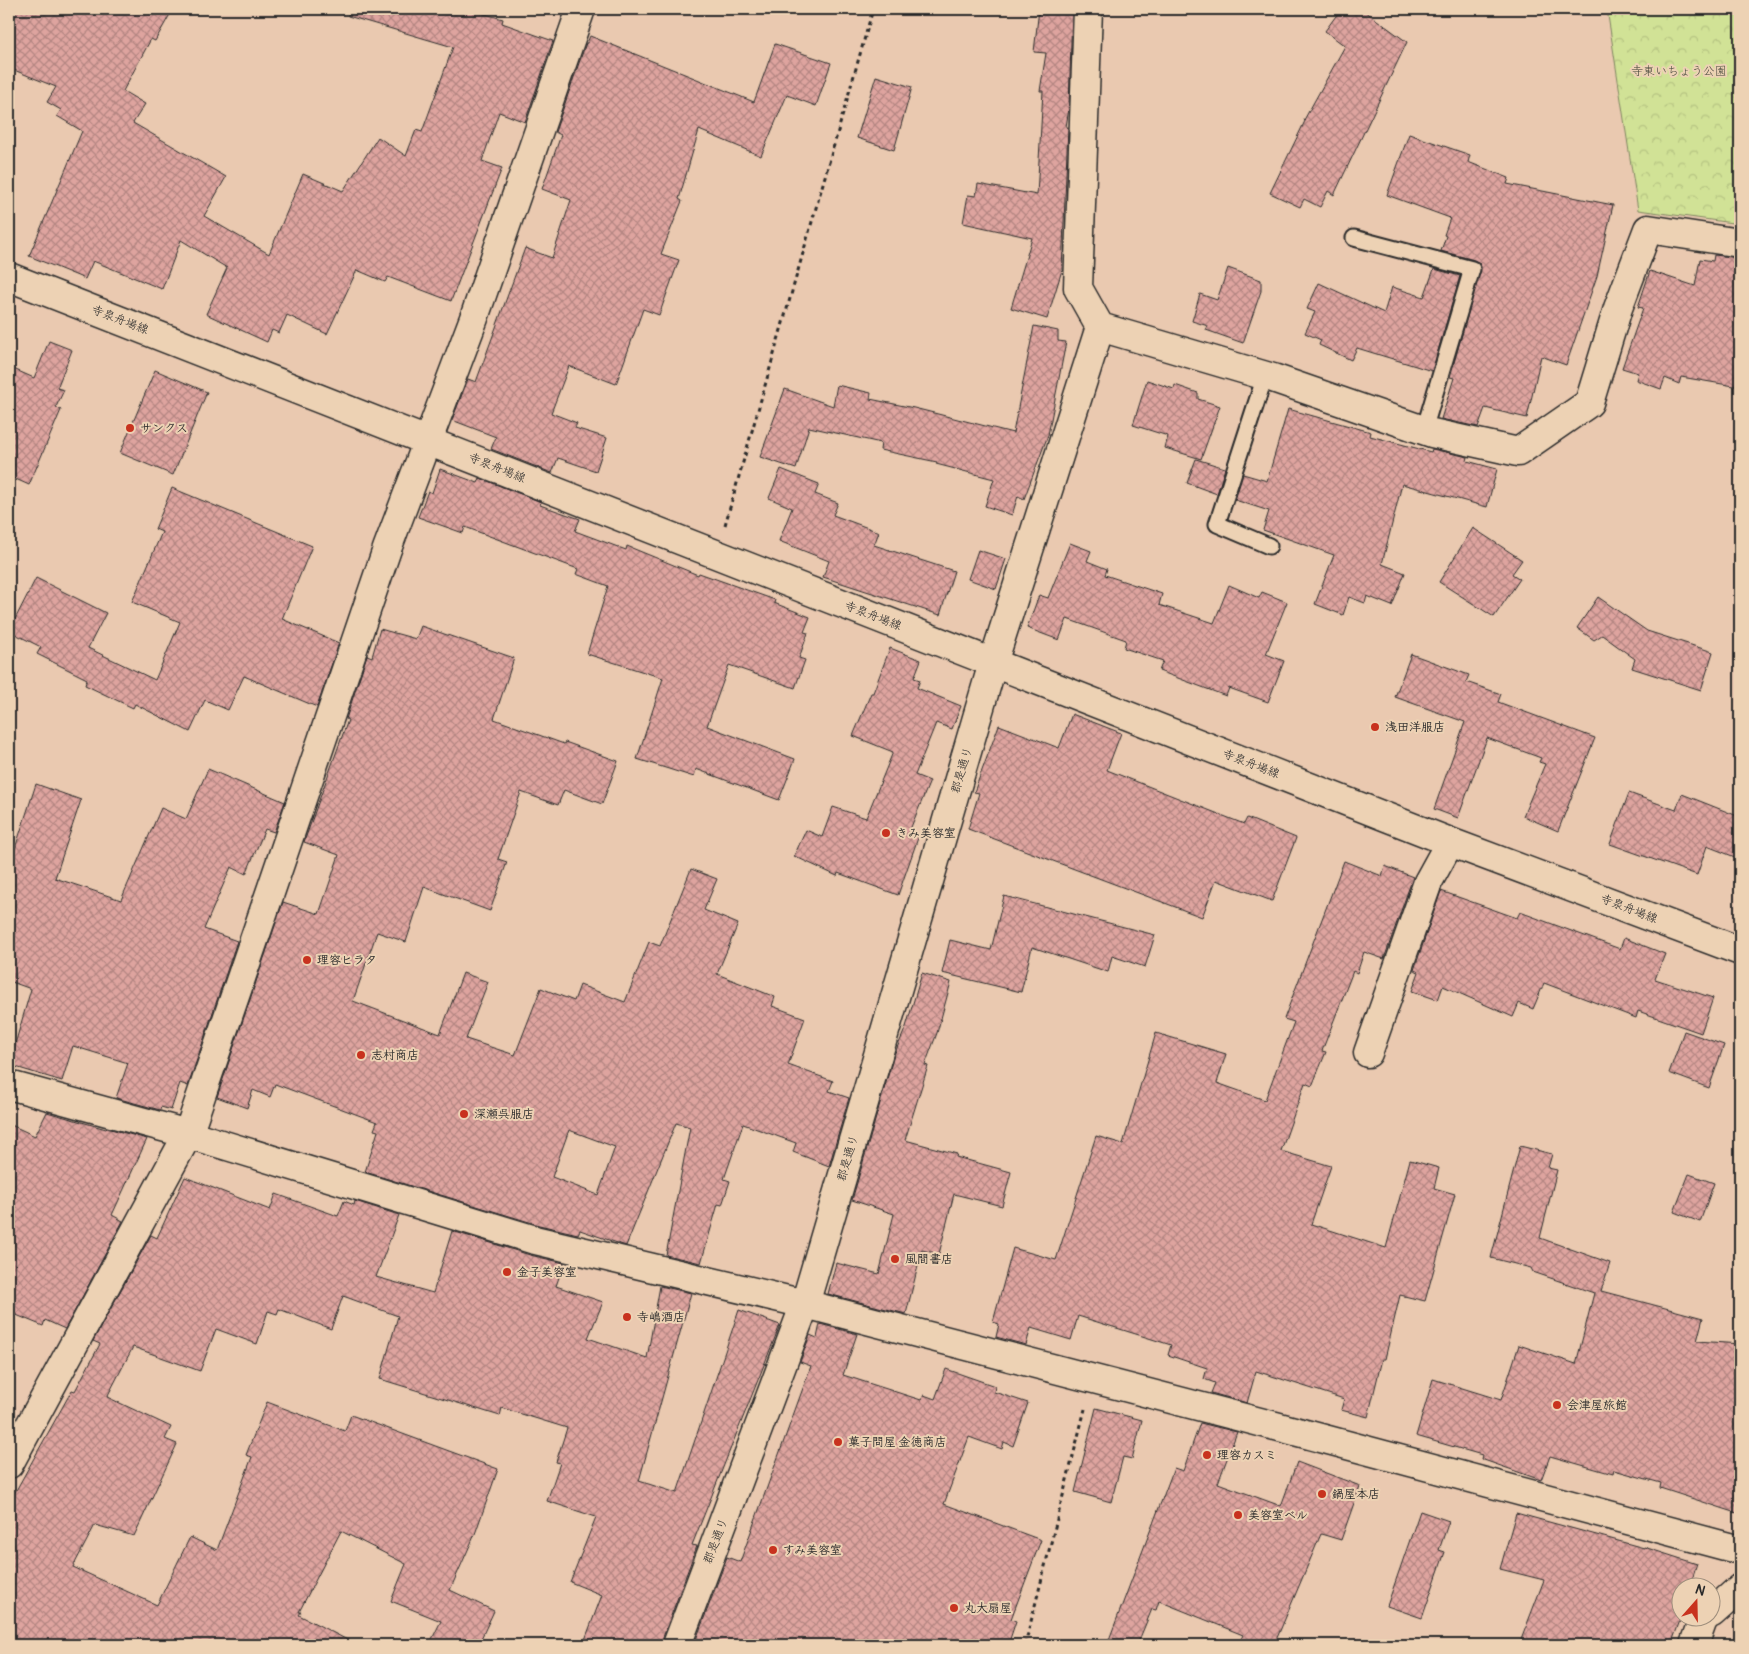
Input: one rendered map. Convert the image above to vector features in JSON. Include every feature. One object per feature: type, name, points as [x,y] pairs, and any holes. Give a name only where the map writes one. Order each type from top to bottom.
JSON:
[{"type":"street","points":[[9,1464],[188,1134],[387,549],[429,442],[474,318],[581,9]]},
{"type":"street","points":[[1088,9],[1078,288],[1100,327],[1265,376],[1424,430],[1518,452],[1589,402],[1618,308],[1648,229],[1740,243]]},
{"type":"street","name":"寺泉舟場線","points":[[9,277],[1450,842],[1740,951]]},
{"type":"street","name":"郡是通り","points":[[677,1645],[805,1304],[993,663],[1100,327]]},
{"type":"street","points":[[1368,1053],[1428,882],[1450,842]]},
{"type":"street","points":[[9,1085],[188,1134],[535,1240],[805,1304],[1297,1431],[1740,1550]]},
{"type":"street","points":[[1722,1604],[1740,1588]]},
{"type":"street","points":[[1694,1645],[1702,1626]]},
{"type":"lane","points":[[1354,238],[1472,269],[1424,430]]},
{"type":"lane","points":[[1265,376],[1217,524],[1269,546]]},
{"type":"path","points":[[716,555],[873,9]]},
{"type":"path","points":[[1025,1645],[1092,1379]]},
{"type":"green space","name":"寺東いちょう公園","points":[[1607,9],[1740,9],[1740,224],[1638,210]]},
{"type":"building","points":[[9,9],[173,9],[155,41],[151,39],[123,91],[145,104],[133,123],[226,177],[204,216],[269,254],[303,174],[343,191],[378,137],[406,156],[416,130],[422,132],[453,47],[348,16],[349,9],[467,9],[503,19],[502,23],[553,41],[525,122],[499,112],[482,161],[502,168],[451,301],[388,277],[385,282],[357,270],[327,334],[287,315],[279,333],[272,330],[267,342],[206,314],[227,268],[181,240],[162,289],[93,261],[85,279],[29,256],[82,131],[57,116],[61,110],[47,102],[56,87],[9,68]]},
{"type":"building","points":[[1039,9],[1072,9],[1062,270],[1047,319],[1011,308],[1032,238],[963,223],[968,195],[976,196],[978,184],[1037,195],[1043,91],[1040,91],[1046,53],[1034,52]]},
{"type":"building","points":[[1341,9],[1362,9],[1407,42],[1334,195],[1328,191],[1320,207],[1304,199],[1300,207],[1270,193],[1304,120],[1345,46],[1325,31]]},
{"type":"building","points":[[590,36],[754,102],[775,44],[831,63],[816,106],[787,95],[761,156],[699,130],[679,199],[682,201],[661,254],[679,260],[659,315],[643,309],[616,384],[569,366],[551,413],[577,423],[575,428],[607,438],[596,471],[558,458],[552,473],[491,449],[496,437],[452,420],[468,379],[476,382],[525,248],[552,258],[571,200],[542,189],[561,135],[555,132]]},
{"type":"building","points":[[876,76],[912,87],[894,150],[857,138]]},
{"type":"building","points":[[1409,134],[1470,155],[1468,162],[1509,178],[1507,184],[1613,205],[1597,276],[1566,365],[1541,356],[1527,418],[1485,408],[1478,427],[1441,419],[1454,378],[1450,377],[1481,267],[1474,260],[1441,251],[1450,218],[1387,195]]},
{"type":"building","points":[[1714,255],[1740,258],[1740,387],[1681,377],[1679,384],[1665,378],[1661,389],[1636,380],[1638,373],[1622,368],[1643,308],[1638,307],[1650,271],[1695,286],[1700,259],[1713,261]]},
{"type":"building","points":[[1228,268],[1261,280],[1261,291],[1243,343],[1206,330],[1208,326],[1192,321],[1200,294],[1217,300]]},
{"type":"building","points":[[1434,269],[1460,276],[1432,371],[1357,348],[1351,360],[1319,345],[1321,340],[1305,333],[1315,312],[1307,309],[1319,283],[1384,313],[1392,287],[1424,297]]},
{"type":"building","points":[[1034,326],[1058,331],[1058,341],[1066,342],[1048,435],[1024,499],[1018,496],[1012,515],[985,506],[994,479],[936,464],[937,462],[880,450],[881,443],[809,427],[796,469],[760,457],[785,389],[833,406],[837,385],[871,393],[870,399],[1013,433]]},
{"type":"building","points":[[49,341],[72,350],[57,388],[64,390],[56,407],[61,410],[29,485],[9,476],[9,367],[34,378]]},
{"type":"building","points":[[155,370],[207,392],[173,475],[120,453]]},
{"type":"building","points":[[1147,380],[1174,389],[1175,385],[1198,393],[1198,399],[1220,406],[1201,459],[1165,448],[1168,436],[1133,425]]},
{"type":"building","points":[[1288,409],[1371,432],[1370,436],[1431,452],[1432,449],[1468,457],[1467,461],[1497,469],[1487,507],[1402,484],[1382,564],[1405,573],[1392,606],[1367,596],[1365,603],[1349,597],[1343,615],[1315,604],[1334,555],[1263,530],[1269,511],[1235,500],[1243,474],[1267,481]]},
{"type":"building","points":[[1196,459],[1225,468],[1217,494],[1187,483]]},
{"type":"building","points":[[440,469],[478,483],[480,478],[541,502],[540,505],[580,519],[575,531],[626,550],[627,546],[698,575],[699,573],[775,600],[774,603],[810,617],[804,632],[808,633],[799,658],[805,660],[795,688],[729,665],[707,726],[795,759],[779,800],[696,769],[694,777],[637,759],[663,678],[587,654],[608,586],[576,574],[578,569],[465,527],[463,533],[418,517],[428,491],[432,493]]},
{"type":"building","points":[[781,469],[819,484],[815,494],[838,503],[833,515],[879,532],[874,545],[954,571],[940,615],[823,577],[829,561],[779,541],[792,508],[769,498]]},
{"type":"building","points":[[172,488],[312,546],[282,619],[339,643],[317,707],[244,676],[228,710],[205,700],[190,732],[135,704],[133,708],[85,685],[87,679],[37,654],[41,647],[9,631],[36,578],[106,613],[88,648],[155,680],[180,622],[132,602],[162,532],[155,529]]},
{"type":"building","points":[[1473,528],[1522,560],[1512,574],[1520,579],[1494,617],[1439,582]]},
{"type":"building","points":[[1070,543],[1091,551],[1087,561],[1107,569],[1105,575],[1162,594],[1159,605],[1214,623],[1229,585],[1259,598],[1262,592],[1287,602],[1266,654],[1284,661],[1268,702],[1229,688],[1226,696],[1159,671],[1163,661],[1124,648],[1126,640],[1067,619],[1059,640],[1027,628],[1039,595],[1048,598]]},
{"type":"building","points":[[978,550],[1006,559],[996,589],[968,579]]},
{"type":"building","points":[[1598,597],[1647,631],[1713,652],[1701,690],[1632,668],[1635,659],[1602,635],[1594,640],[1577,628]]},
{"type":"building","points":[[421,626],[514,658],[494,719],[618,761],[602,804],[564,790],[558,805],[521,792],[498,859],[507,862],[490,911],[424,887],[406,942],[377,932],[353,1001],[440,1034],[463,973],[488,982],[466,1039],[515,1055],[541,988],[574,1001],[580,985],[625,1002],[649,942],[660,946],[691,869],[717,879],[704,910],[738,924],[717,974],[775,997],[772,1006],[805,1018],[788,1065],[833,1081],[829,1091],[849,1098],[829,1166],[793,1152],[796,1143],[743,1124],[724,1179],[730,1181],[722,1205],[718,1204],[701,1263],[666,1255],[690,1127],[676,1123],[626,1246],[580,1230],[578,1234],[539,1225],[365,1172],[378,1131],[374,1130],[377,1122],[275,1084],[270,1097],[253,1090],[247,1108],[217,1097],[283,902],[319,914],[339,855],[304,842],[348,720],[346,719],[367,655],[372,657],[380,629],[416,639]],"holes":[[[569,1130],[615,1147],[598,1195],[552,1177]]]},
{"type":"building","points":[[890,648],[921,660],[914,678],[920,680],[917,688],[961,706],[952,729],[936,723],[915,775],[930,781],[909,832],[919,835],[898,895],[838,873],[837,876],[794,856],[806,830],[822,837],[833,807],[866,818],[893,752],[853,736],[871,693],[873,693]]},
{"type":"building","points":[[1411,654],[1469,675],[1466,682],[1501,694],[1498,702],[1595,738],[1558,831],[1523,816],[1545,764],[1539,762],[1541,758],[1487,738],[1458,818],[1434,809],[1465,722],[1395,697]]},
{"type":"building","points":[[1072,714],[1121,733],[1107,770],[1244,824],[1247,818],[1296,838],[1272,901],[1216,880],[1202,917],[968,829],[979,793],[974,792],[999,725],[1059,748]]},
{"type":"building","points":[[208,769],[285,802],[274,832],[265,829],[246,874],[231,867],[204,929],[237,941],[188,1086],[180,1083],[171,1110],[161,1107],[160,1110],[116,1098],[128,1063],[73,1046],[62,1081],[9,1065],[31,989],[9,981],[9,867],[36,784],[81,800],[55,878],[121,900],[161,808],[186,819]]},
{"type":"building","points":[[1629,793],[1676,810],[1682,794],[1740,817],[1740,859],[1707,846],[1697,875],[1610,844]]},
{"type":"building","points":[[1344,861],[1382,876],[1385,866],[1413,877],[1384,959],[1364,952],[1357,973],[1353,971],[1322,1051],[1326,1052],[1312,1086],[1305,1083],[1281,1151],[1331,1166],[1311,1224],[1386,1248],[1410,1160],[1439,1168],[1434,1188],[1455,1194],[1425,1301],[1400,1295],[1385,1359],[1382,1359],[1368,1417],[1341,1410],[1344,1399],[1256,1371],[1247,1403],[1211,1393],[1215,1383],[1204,1379],[1207,1368],[1168,1355],[1171,1345],[1078,1316],[1071,1340],[1031,1328],[1026,1345],[996,1337],[999,1324],[993,1322],[1013,1248],[1056,1260],[1096,1136],[1123,1144],[1156,1033],[1226,1054],[1217,1083],[1265,1100],[1294,1022],[1284,1019]]},
{"type":"building","points":[[1441,891],[1517,918],[1520,912],[1620,949],[1624,938],[1665,954],[1655,979],[1713,998],[1701,1033],[1638,1011],[1636,1018],[1544,983],[1533,1009],[1519,1003],[1513,1017],[1443,986],[1438,1000],[1412,991],[1419,972],[1414,970]]},
{"type":"building","points":[[1004,896],[1155,935],[1145,967],[1112,956],[1108,972],[1032,947],[1021,992],[942,973],[950,940],[991,950]]},
{"type":"building","points":[[922,973],[951,982],[937,1033],[925,1065],[928,1066],[905,1140],[957,1154],[956,1157],[1011,1172],[1002,1206],[954,1194],[939,1254],[922,1250],[906,1314],[828,1294],[836,1263],[879,1274],[894,1214],[852,1200],[894,1055],[906,1027]]},
{"type":"building","points":[[1684,1031],[1724,1045],[1709,1088],[1669,1073]]},
{"type":"building","points":[[47,1112],[147,1139],[112,1215],[123,1221],[65,1329],[45,1320],[43,1326],[9,1312],[9,1124],[35,1136]]},
{"type":"building","points":[[1520,1146],[1552,1154],[1548,1168],[1557,1170],[1540,1238],[1610,1263],[1601,1291],[1703,1318],[1697,1341],[1740,1344],[1740,1514],[1660,1488],[1661,1483],[1614,1470],[1613,1474],[1550,1456],[1541,1480],[1481,1459],[1482,1455],[1416,1436],[1433,1379],[1501,1400],[1519,1345],[1576,1364],[1594,1293],[1533,1272],[1531,1268],[1491,1258]]},
{"type":"building","points":[[1689,1174],[1714,1183],[1700,1222],[1674,1212]]},
{"type":"building","points":[[185,1177],[270,1210],[276,1194],[338,1216],[344,1201],[354,1205],[355,1201],[399,1215],[376,1277],[433,1293],[452,1231],[530,1255],[564,1263],[556,1286],[603,1302],[588,1338],[647,1358],[660,1286],[691,1293],[639,1481],[677,1493],[739,1310],[780,1325],[692,1545],[697,1546],[662,1640],[662,1645],[583,1645],[602,1595],[570,1582],[596,1517],[547,1501],[560,1463],[556,1462],[567,1428],[502,1408],[500,1416],[380,1379],[398,1316],[343,1296],[331,1329],[279,1309],[277,1314],[268,1311],[257,1344],[216,1329],[200,1371],[133,1347],[107,1397],[171,1427],[165,1439],[177,1444],[134,1536],[95,1525],[73,1567],[157,1605],[190,1537],[217,1550],[252,1457],[246,1455],[267,1402],[345,1431],[351,1415],[498,1469],[475,1534],[450,1590],[494,1611],[478,1645],[429,1645],[441,1621],[391,1601],[406,1564],[341,1531],[299,1615],[357,1645],[9,1645],[9,1503],[72,1390],[75,1391],[100,1344],[93,1341],[151,1235],[157,1238]]},
{"type":"building","points":[[820,1324],[857,1334],[843,1375],[921,1400],[924,1395],[935,1399],[946,1369],[995,1386],[994,1392],[1028,1403],[1013,1446],[1004,1442],[1002,1449],[969,1437],[944,1504],[1041,1540],[1011,1619],[1016,1621],[1008,1645],[694,1645],[727,1557],[740,1562],[811,1366],[800,1362],[810,1335],[817,1338]]},
{"type":"building","points":[[1096,1408],[1142,1420],[1132,1459],[1123,1457],[1111,1502],[1075,1492]]},
{"type":"building","points":[[1200,1423],[1237,1432],[1218,1483],[1281,1506],[1297,1462],[1360,1486],[1341,1540],[1321,1534],[1274,1645],[1238,1645],[1243,1635],[1159,1601],[1156,1610],[1152,1609],[1137,1645],[1107,1645],[1174,1468],[1183,1471]]},
{"type":"building","points":[[1420,1511],[1449,1521],[1439,1550],[1445,1552],[1422,1618],[1387,1606]]},
{"type":"building","points":[[1516,1513],[1644,1547],[1697,1564],[1693,1576],[1672,1576],[1672,1626],[1678,1626],[1671,1645],[1519,1645],[1544,1580],[1500,1569]]},
{"type":"place","name":"サンクス","points":[[130,428]]},
{"type":"place","name":"浅田洋服店","points":[[1375,727]]},
{"type":"place","name":"きみ美容室","points":[[886,833]]},
{"type":"place","name":"理容ヒラタ","points":[[307,960]]},
{"type":"place","name":"志村商店","points":[[361,1055]]},
{"type":"place","name":"深瀬呉服店","points":[[464,1114]]},
{"type":"place","name":"風間書店","points":[[895,1259]]},
{"type":"place","name":"金子美容室","points":[[507,1272]]},
{"type":"place","name":"寺嶋酒店","points":[[627,1317]]},
{"type":"place","name":"会津屋旅館","points":[[1557,1405]]},
{"type":"place","name":"菓子問屋 金徳商店","points":[[838,1442]]},
{"type":"place","name":"理容カスミ","points":[[1207,1455]]},
{"type":"place","name":"鍋屋本店","points":[[1322,1494]]},
{"type":"place","name":"美容室ベル","points":[[1238,1515]]},
{"type":"place","name":"すみ美容室","points":[[773,1550]]},
{"type":"place","name":"丸大扇屋","points":[[954,1608]]}]
